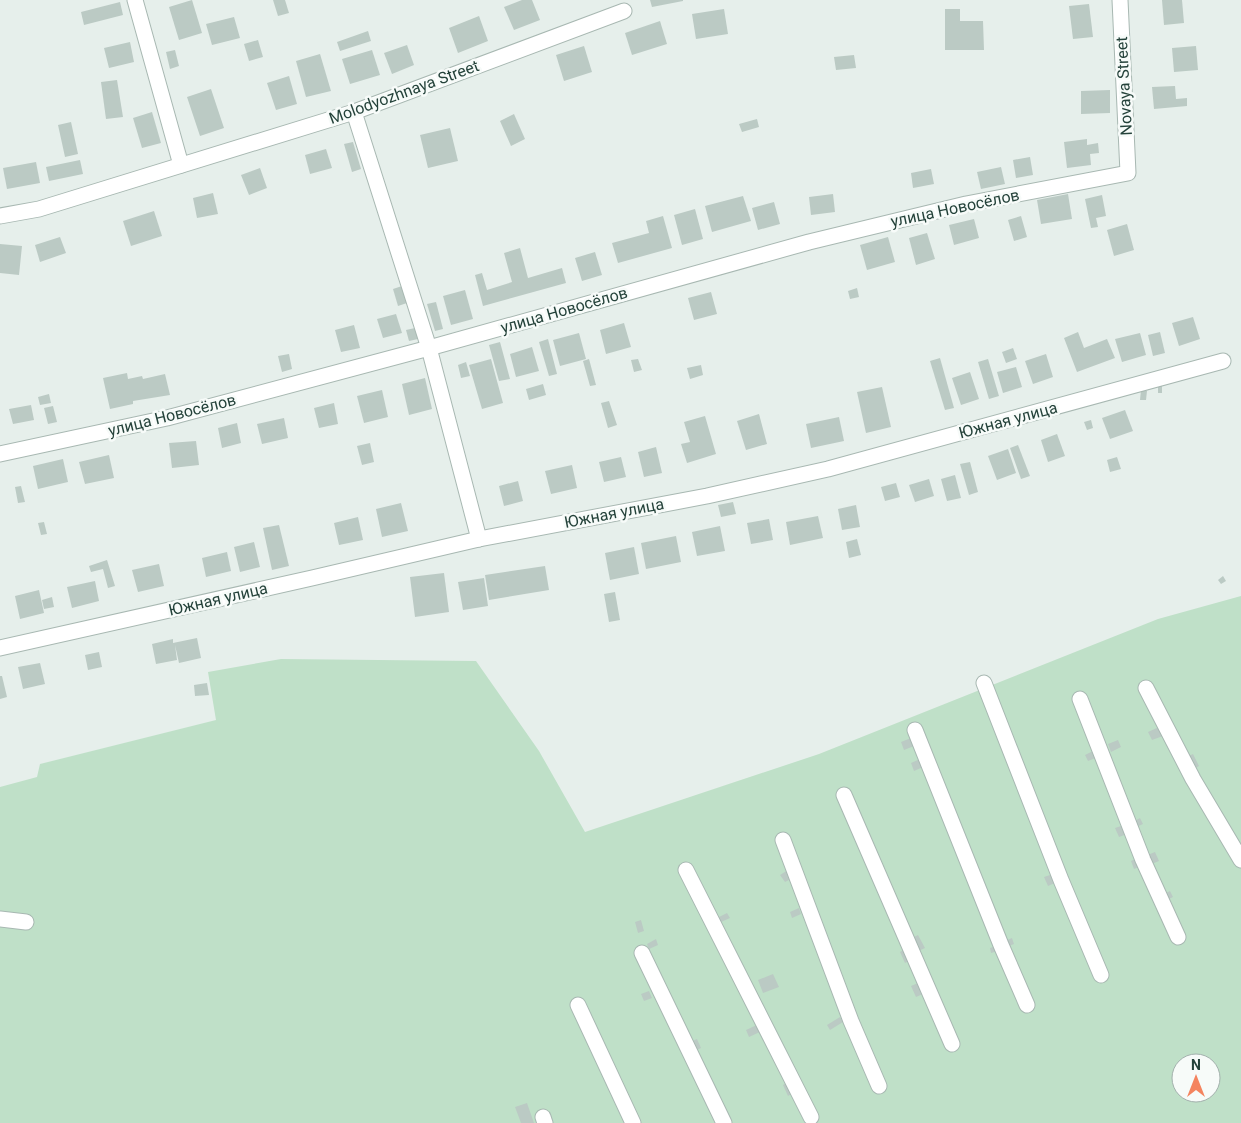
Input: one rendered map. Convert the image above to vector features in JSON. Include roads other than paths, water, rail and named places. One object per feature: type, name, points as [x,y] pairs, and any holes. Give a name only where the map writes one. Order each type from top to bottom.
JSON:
[{"type":"street","points":[[135,0],[181,165]]},
{"type":"street","name":"Novaya Street","points":[[1120,0],[1128,173]]},
{"type":"street","name":"Molodyozhnaya Street","points":[[0,216],[39,209],[354,112],[624,11]]},
{"type":"street","points":[[354,112],[429,348],[479,538]]},
{"type":"street","name":"улица Новосёлов","points":[[0,454],[167,418],[429,348],[809,242],[966,204],[1128,173]]},
{"type":"street","name":"Южная улица","points":[[0,648],[312,578],[479,538],[706,496],[828,469],[1223,361]]},
{"type":"street","points":[[984,682],[1060,880],[1101,975]]},
{"type":"street","points":[[1146,688],[1193,779],[1241,860]]},
{"type":"street","points":[[1080,699],[1143,860],[1178,937]]},
{"type":"street","points":[[915,730],[1027,1005]]},
{"type":"street","points":[[844,795],[952,1044]]},
{"type":"street","points":[[784,840],[851,1021],[880,1086]]},
{"type":"street","points":[[686,870],[811,1117]]},
{"type":"street","points":[[0,919],[26,922]]},
{"type":"street","points":[[642,953],[724,1123]]},
{"type":"street","points":[[578,1005],[633,1123]]}]
